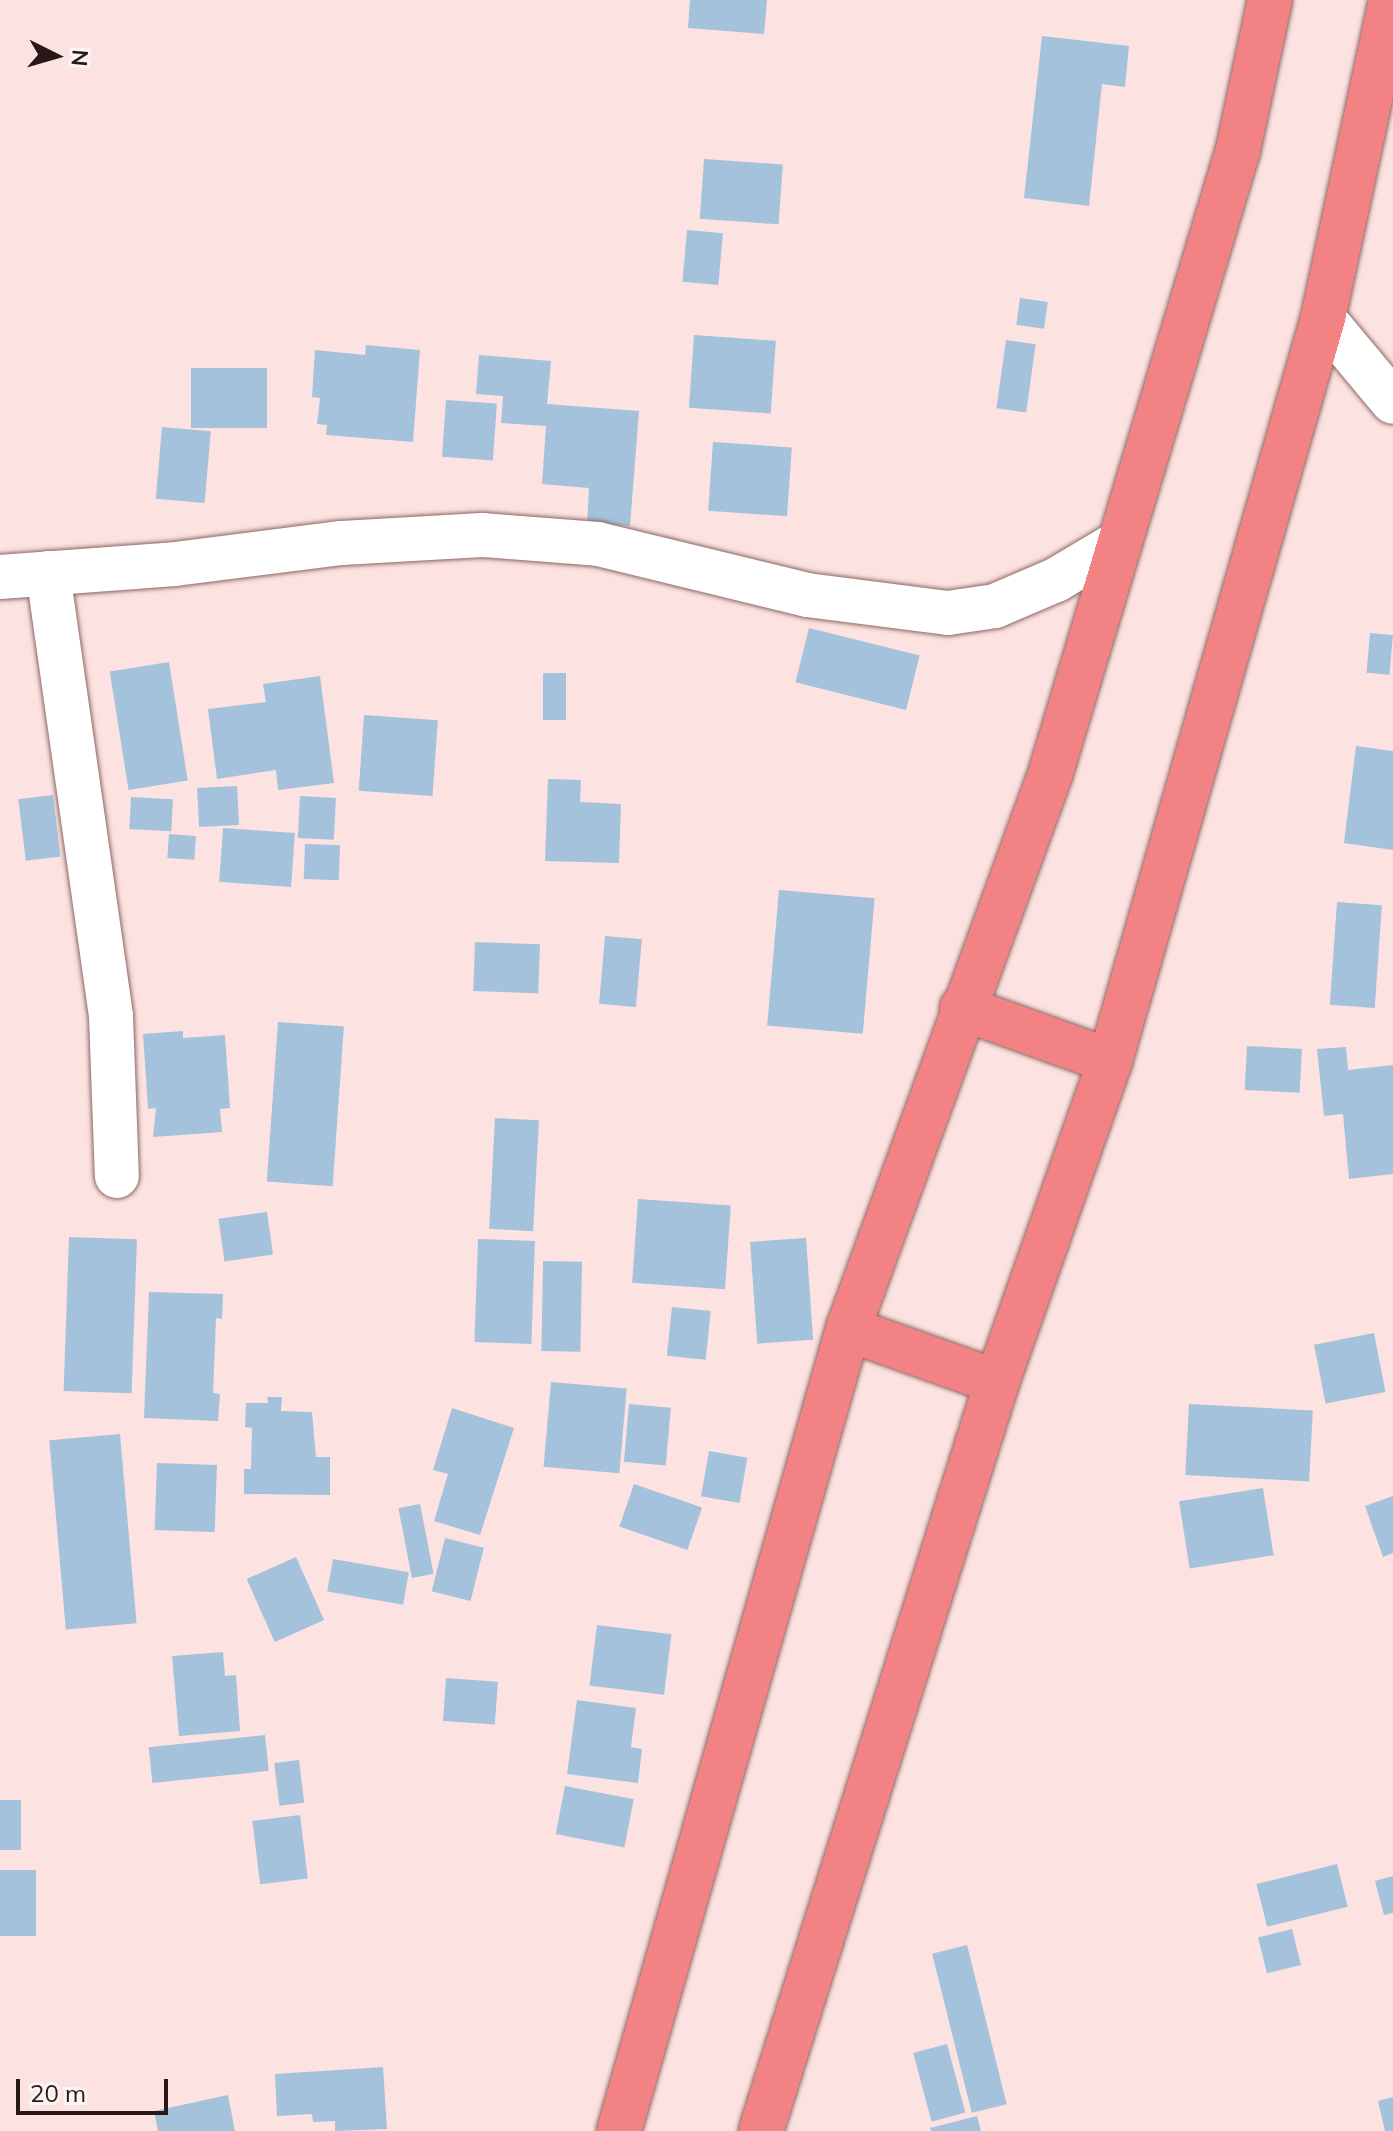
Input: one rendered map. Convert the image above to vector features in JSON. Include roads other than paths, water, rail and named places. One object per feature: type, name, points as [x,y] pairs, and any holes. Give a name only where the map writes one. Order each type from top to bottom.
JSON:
[{"type":"highway","points":[[619,2131],[848,1329],[962,1008],[1050,775],[1238,150],[1270,0]]},
{"type":"highway","points":[[761,2131],[997,1382],[1110,1061],[1323,318],[1391,0]]},
{"type":"highway","points":[[962,1008],[1110,1061]]},
{"type":"highway","points":[[848,1329],[997,1382]]},
{"type":"street","points":[[1323,318],[1393,402]]},
{"type":"street","points":[[0,577],[175,564],[342,543],[482,535],[598,544],[807,595],[948,613],[995,606],[1056,580],[1118,543]]},
{"type":"street","points":[[48,573],[111,1016],[117,1176]]}]
